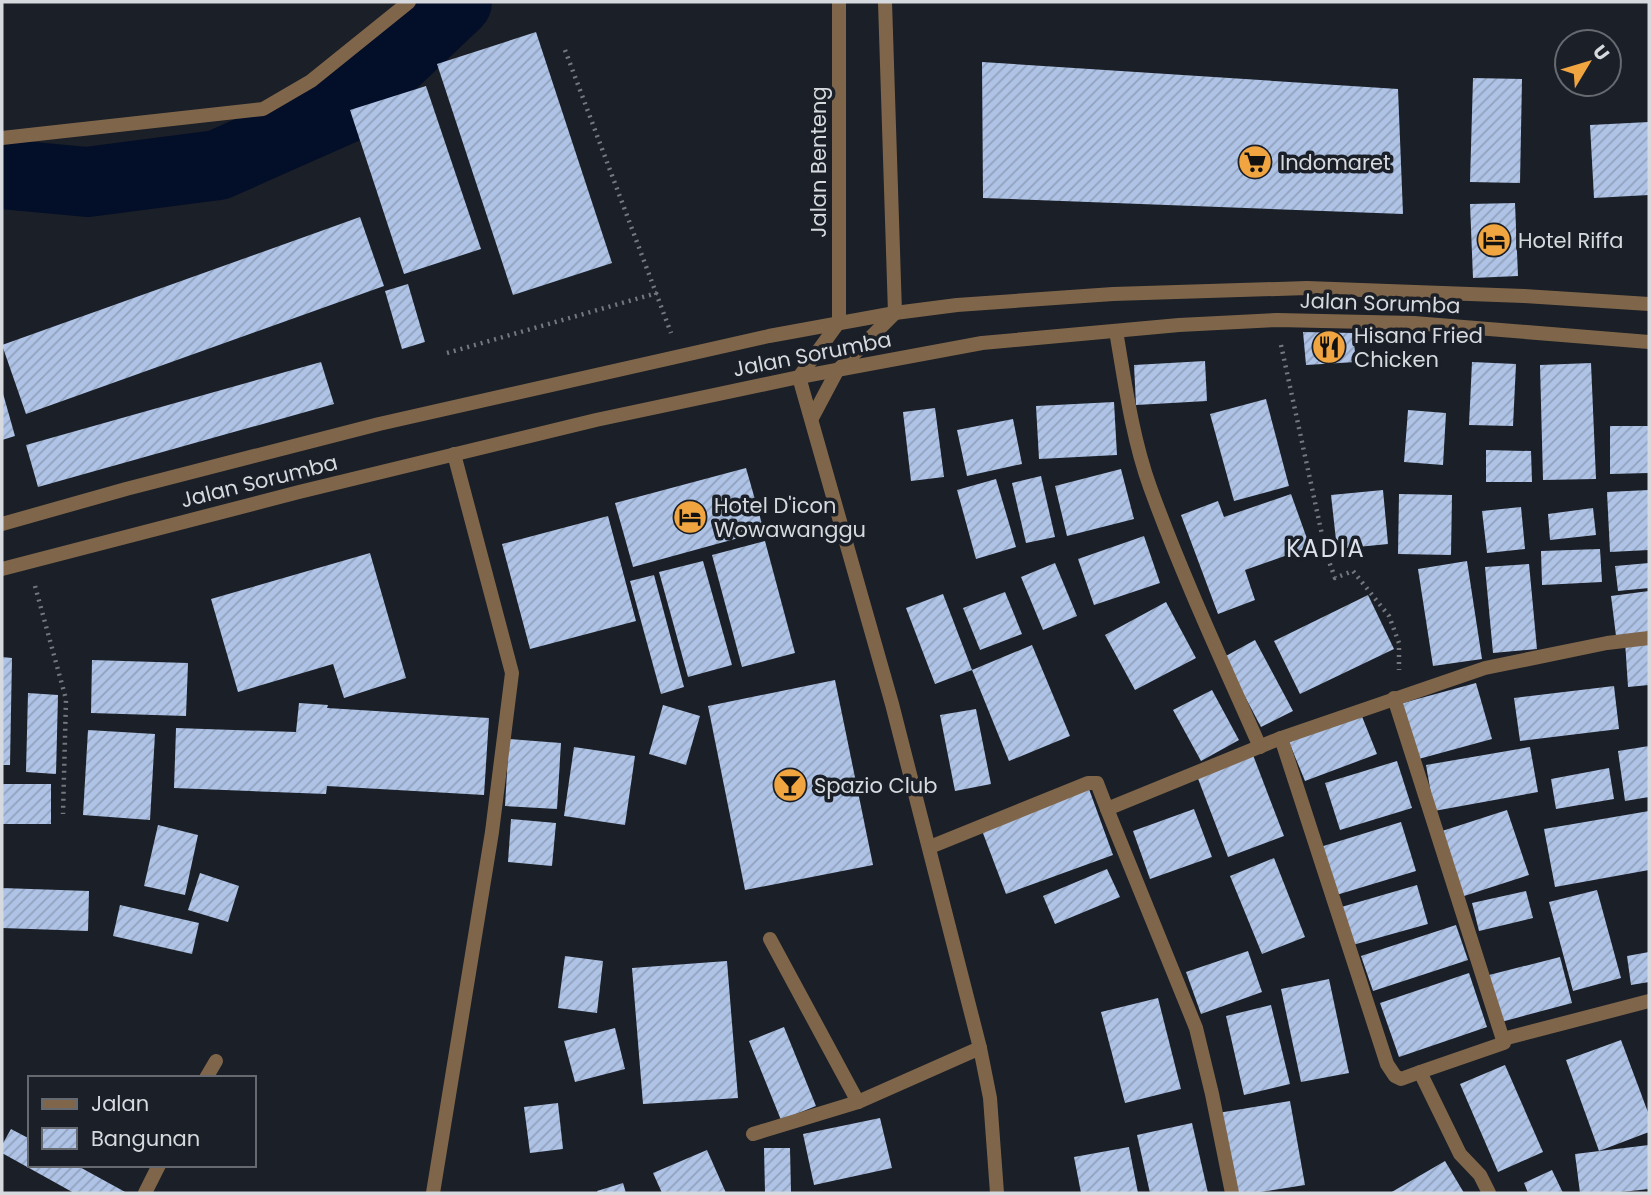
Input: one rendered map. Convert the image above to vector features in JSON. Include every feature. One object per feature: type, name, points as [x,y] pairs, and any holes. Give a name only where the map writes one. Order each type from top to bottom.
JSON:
[{"type":"street","points":[[2,138],[263,108],[311,81],[409,2]]},
{"type":"street","name":"Jalan Benteng","points":[[839,2],[839,322]]},
{"type":"street","points":[[812,418],[837,371],[895,313],[885,2]]},
{"type":"street","name":"Jalan Sorumba","points":[[2,524],[379,424],[680,356],[839,322],[895,313],[957,305],[1113,294],[1307,288],[1524,296],[1649,304]]},
{"type":"street","name":"Jalan Sorumba","points":[[2,569],[596,420],[799,377],[982,343],[1277,320],[1414,323],[1649,342]]},
{"type":"street","points":[[839,322],[799,377],[892,704],[980,1048],[990,1098],[997,1193]]},
{"type":"street","points":[[1116,331],[1129,407],[1149,485],[1202,618],[1260,747]]},
{"type":"street","points":[[433,1193],[492,832],[512,673],[454,454]]},
{"type":"street","points":[[1107,809],[1281,738],[1485,668],[1606,643],[1649,638]]},
{"type":"street","points":[[1281,738],[1387,1064],[1395,1076],[1401,1079],[1504,1043],[1399,696]]},
{"type":"street","points":[[930,847],[1088,783],[1097,783],[1196,1028],[1232,1193]]},
{"type":"street","points":[[770,939],[858,1102]]},
{"type":"street","points":[[1503,1039],[1649,1001]]},
{"type":"street","points":[[753,1134],[858,1102],[980,1048]]},
{"type":"street","points":[[207,1076],[216,1061]]},
{"type":"street","points":[[1420,1072],[1460,1154],[1480,1175],[1489,1193]]},
{"type":"street","points":[[145,1193],[158,1167]]},
{"type":"path","points":[[565,50],[680,356]]},
{"type":"path","points":[[447,353],[657,293]]},
{"type":"path","points":[[1277,320],[1284,366],[1326,553],[1335,578],[1353,571],[1389,616],[1399,643],[1399,696]]},
{"type":"path","points":[[29,561],[66,699],[63,814]]},
{"type":"building","points":[[536,32],[612,263],[513,295],[437,64]]},
{"type":"building","points":[[982,62],[1398,89],[1403,214],[983,198]]},
{"type":"building","points":[[1473,78],[1522,79],[1520,183],[1470,182]]},
{"type":"building","points":[[426,86],[481,249],[404,274],[350,110]]},
{"type":"building","points":[[1649,122],[1649,195],[1594,198],[1590,125]]},
{"type":"building","name":"Hotel Riffa","points":[[1515,203],[1518,276],[1473,278],[1470,204]]},
{"type":"building","points":[[360,217],[384,286],[26,414],[2,345]]},
{"type":"building","points":[[408,284],[425,342],[402,349],[385,291]]},
{"type":"building","name":"Hisana Fried Chicken","points":[[1303,332],[1353,333],[1356,362],[1306,365]]},
{"type":"building","points":[[1205,361],[1207,401],[1136,405],[1134,365]]},
{"type":"building","points":[[321,362],[334,404],[38,487],[26,445]]},
{"type":"building","points":[[1472,362],[1516,364],[1513,426],[1469,425]]},
{"type":"building","points":[[1591,363],[1596,479],[1543,480],[1540,365]]},
{"type":"building","points":[[2,390],[15,436],[2,440]]},
{"type":"building","points":[[1266,399],[1289,486],[1234,501],[1210,414]]},
{"type":"building","points":[[1114,402],[1117,455],[1039,459],[1036,406]]},
{"type":"building","points":[[935,408],[944,477],[911,481],[903,412]]},
{"type":"building","points":[[1408,410],[1446,413],[1443,465],[1404,462]]},
{"type":"building","points":[[1013,419],[1022,464],[967,476],[957,430]]},
{"type":"building","points":[[1610,426],[1649,426],[1649,473],[1610,474]]},
{"type":"building","points":[[1486,450],[1531,451],[1532,482],[1486,482]]},
{"type":"building","name":"Hotel D'icon Wowawanggu","points":[[746,468],[764,531],[633,567],[615,503]]},
{"type":"building","points":[[1121,469],[1134,519],[1067,536],[1055,486]]},
{"type":"building","points":[[1041,476],[1055,537],[1026,543],[1012,483]]},
{"type":"building","points":[[996,479],[1016,547],[976,559],[957,490]]},
{"type":"building","points":[[1383,490],[1388,544],[1337,549],[1331,495]]},
{"type":"building","points":[[1649,490],[1649,550],[1610,552],[1607,492]]},
{"type":"building","points":[[1291,494],[1310,547],[1245,570],[1255,600],[1218,614],[1181,515],[1218,501],[1224,517]]},
{"type":"building","points":[[1399,494],[1452,495],[1451,555],[1398,554]]},
{"type":"building","points":[[1521,507],[1525,549],[1487,553],[1482,511]]},
{"type":"building","points":[[1593,508],[1596,535],[1550,540],[1548,514]]},
{"type":"building","points":[[608,516],[636,621],[530,649],[502,544]]},
{"type":"building","points":[[1144,536],[1160,583],[1094,605],[1078,559]]},
{"type":"building","points":[[765,541],[795,653],[742,667],[712,555]]},
{"type":"building","points":[[1600,549],[1602,582],[1542,585],[1541,551]]},
{"type":"building","points":[[370,553],[406,678],[344,698],[333,664],[238,692],[211,599]]},
{"type":"building","points":[[703,561],[732,665],[688,677],[659,572]]},
{"type":"building","points":[[1467,561],[1482,659],[1433,666],[1418,569]]},
{"type":"building","points":[[1055,563],[1077,616],[1043,630],[1021,577]]},
{"type":"building","points":[[1649,563],[1649,588],[1618,591],[1615,566]]},
{"type":"building","points":[[1529,564],[1537,649],[1493,653],[1485,567]]},
{"type":"building","points":[[654,575],[684,687],[661,694],[630,581]]},
{"type":"building","points":[[1649,591],[1649,632],[1616,636],[1611,596]]},
{"type":"building","points":[[1005,592],[1022,634],[980,650],[963,608]]},
{"type":"building","points":[[943,594],[972,670],[935,684],[906,608]]},
{"type":"building","points":[[1368,595],[1394,649],[1300,694],[1274,641]]},
{"type":"building","points":[[1166,602],[1196,658],[1135,690],[1105,635]]},
{"type":"building","points":[[1255,640],[1293,711],[1261,727],[1224,657]]},
{"type":"building","points":[[1649,640],[1649,685],[1628,687],[1625,641]]},
{"type":"building","points":[[1032,645],[1070,736],[1009,761],[972,670]]},
{"type":"building","points":[[2,657],[12,658],[10,765],[2,765]]},
{"type":"building","points":[[92,660],[188,663],[186,716],[91,713]]},
{"type":"building","name":"Spazio Club","points":[[835,680],[873,865],[745,890],[708,706]]},
{"type":"building","points":[[1476,683],[1492,739],[1415,760],[1399,704]]},
{"type":"building","points":[[1614,686],[1619,729],[1520,741],[1514,698]]},
{"type":"building","points":[[1212,690],[1239,740],[1201,761],[1173,710]]},
{"type":"building","points":[[28,693],[58,695],[56,774],[26,772]]},
{"type":"building","points":[[299,703],[328,705],[327,708],[489,718],[484,795],[327,786],[326,794],[174,788],[176,728],[296,732]]},
{"type":"building","points":[[663,705],[700,716],[686,765],[649,754]]},
{"type":"building","points":[[976,709],[991,784],[955,791],[940,715]]},
{"type":"building","points":[[1361,714],[1377,754],[1305,781],[1289,742]]},
{"type":"building","points":[[88,730],[155,734],[150,820],[83,815]]},
{"type":"building","points":[[509,739],[561,743],[557,809],[505,806]]},
{"type":"building","points":[[1649,746],[1649,797],[1625,801],[1618,751]]},
{"type":"building","points":[[574,747],[635,756],[625,825],[564,816]]},
{"type":"building","points":[[1530,747],[1538,792],[1434,811],[1426,765]]},
{"type":"building","points":[[1253,755],[1284,836],[1228,857],[1197,776]]},
{"type":"building","points":[[1397,761],[1412,808],[1340,830],[1325,783]]},
{"type":"building","points":[[1609,768],[1614,799],[1556,809],[1551,779]]},
{"type":"building","points":[[2,784],[51,784],[51,824],[2,824]]},
{"type":"building","points":[[1089,789],[1113,855],[1006,894],[981,828]]},
{"type":"building","points":[[1194,809],[1212,857],[1150,879],[1133,831]]},
{"type":"building","points":[[1507,810],[1529,875],[1461,897],[1439,832]]},
{"type":"building","points":[[1649,811],[1649,870],[1555,887],[1544,829]]},
{"type":"building","points":[[511,819],[556,823],[552,866],[508,862]]},
{"type":"building","points":[[1401,822],[1416,871],[1333,896],[1317,848]]},
{"type":"building","points":[[158,825],[198,835],[185,895],[144,886]]},
{"type":"building","points":[[1274,858],[1305,937],[1262,954],[1230,876]]},
{"type":"building","points":[[1107,869],[1120,897],[1055,924],[1043,896]]},
{"type":"building","points":[[200,873],[239,886],[228,922],[188,910]]},
{"type":"building","points":[[1417,885],[1428,924],[1349,946],[1338,908]]},
{"type":"building","points":[[2,888],[89,891],[88,931],[2,928]]},
{"type":"building","points":[[1597,890],[1621,978],[1573,991],[1549,902]]},
{"type":"building","points":[[1526,891],[1533,918],[1479,931],[1472,903]]},
{"type":"building","points":[[120,905],[199,923],[192,954],[113,936]]},
{"type":"building","points":[[1456,925],[1468,960],[1373,991],[1361,956]]},
{"type":"building","points":[[1248,951],[1262,992],[1201,1014],[1186,972]]},
{"type":"building","points":[[1649,952],[1649,982],[1631,985],[1627,956]]},
{"type":"building","points":[[565,956],[603,961],[597,1013],[558,1008]]},
{"type":"building","points":[[1560,957],[1572,1003],[1501,1022],[1489,975]]},
{"type":"building","points":[[727,961],[738,1098],[643,1104],[632,968]]},
{"type":"building","points":[[1469,973],[1487,1027],[1399,1057],[1380,1003]]},
{"type":"building","points":[[1329,979],[1349,1073],[1301,1082],[1281,989]]},
{"type":"building","points":[[1158,998],[1181,1089],[1125,1103],[1101,1012]]},
{"type":"building","points":[[1271,1005],[1290,1084],[1244,1095],[1226,1016]]},
{"type":"building","points":[[784,1027],[816,1106],[781,1120],[749,1041]]},
{"type":"building","points":[[615,1028],[625,1069],[575,1082],[564,1041]]},
{"type":"building","points":[[1621,1040],[1649,1115],[1649,1132],[1599,1151],[1566,1060]]},
{"type":"building","points":[[1505,1065],[1543,1152],[1498,1172],[1460,1084]]},
{"type":"building","points":[[1290,1101],[1305,1185],[1254,1193],[1232,1193],[1218,1113]]},
{"type":"building","points":[[558,1103],[563,1149],[530,1153],[524,1107]]},
{"type":"building","points":[[880,1118],[892,1168],[814,1185],[803,1134]]},
{"type":"building","points":[[1192,1123],[1208,1193],[1150,1193],[1137,1135]]},
{"type":"building","points":[[11,1129],[28,1138],[28,1167],[80,1167],[127,1193],[74,1193],[2,1153],[2,1145]]},
{"type":"building","points":[[1649,1145],[1649,1189],[1580,1193],[1575,1154]]},
{"type":"building","points":[[1129,1147],[1138,1193],[1081,1193],[1074,1157]]},
{"type":"building","points":[[764,1148],[790,1148],[791,1193],[765,1193]]},
{"type":"building","points":[[707,1150],[726,1193],[662,1193],[653,1173]]},
{"type":"building","points":[[1445,1161],[1464,1193],[1390,1193]]},
{"type":"building","points":[[1552,1170],[1563,1193],[1528,1193],[1524,1183]]},
{"type":"building","points":[[623,1183],[626,1193],[597,1191]]},
{"type":"waterway","points":[[2,174],[87,182],[218,165],[344,109],[457,2]]},
{"type":"place","name":"Indomaret","points":[[1255,162]]},
{"type":"place","name":"Hotel Riffa","points":[[1494,240]]},
{"type":"place","name":"Hisana Fried Chicken","points":[[1329,347]]},
{"type":"place","name":"Hotel D'icon Wowawanggu","points":[[690,517]]},
{"type":"place","name":"Spazio Club","points":[[790,785]]},
{"type":"district","name":"KADIA","points":[[1326,548]]}]
